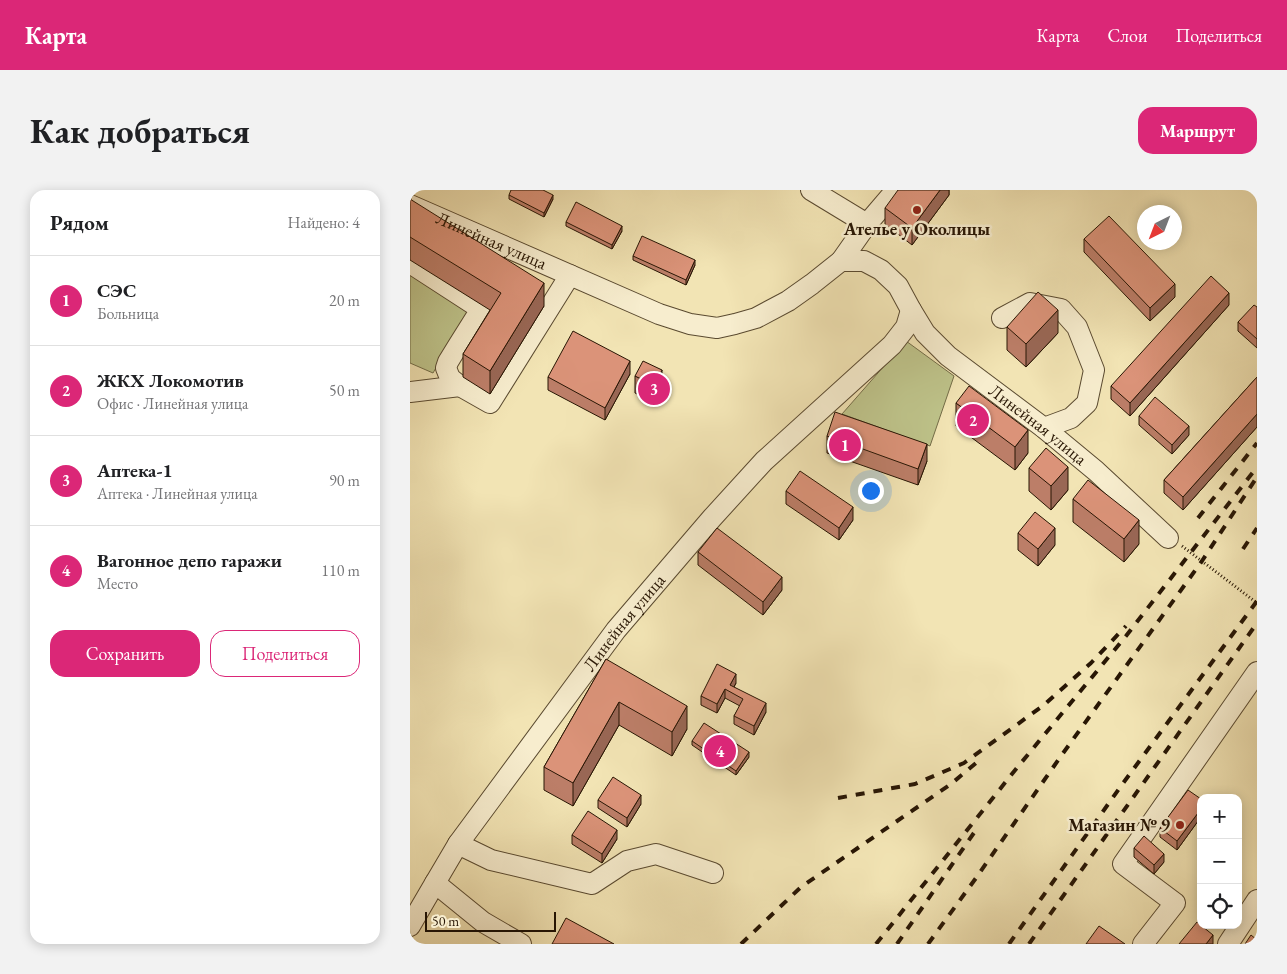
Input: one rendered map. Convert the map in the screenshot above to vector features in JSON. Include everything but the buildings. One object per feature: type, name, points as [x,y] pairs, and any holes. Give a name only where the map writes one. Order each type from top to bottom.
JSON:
[{"type":"street","points":[[811,190],[868,224]]},
{"type":"street","points":[[841,261],[896,190]]},
{"type":"street","name":"Линейная улица","points":[[410,205],[659,314],[690,324],[717,328],[756,318],[788,301],[841,261],[864,261],[881,270],[898,286],[925,333],[948,356],[1044,428],[1096,471],[1174,541]]},
{"type":"street","points":[[410,263],[481,309],[446,368],[450,378],[460,386],[490,403],[570,274]]},
{"type":"street","points":[[1002,318],[1030,302],[1061,310],[1077,326],[1091,362],[1094,370],[1087,403],[1071,418],[1044,428]]},
{"type":"street","name":"Линейная улица","points":[[410,926],[458,844],[616,630],[712,518],[764,461],[892,345],[906,327],[911,310]]},
{"type":"street","points":[[410,392],[460,386]]},
{"type":"street","points":[[1143,944],[1174,903],[1123,864],[1257,672]]},
{"type":"street","points":[[458,844],[491,860],[592,884],[627,861],[656,854],[713,873]]},
{"type":"street","points":[[435,884],[483,922],[521,944]]},
{"type":"street","points":[[1228,944],[1257,900]]},
{"type":"path","points":[[1174,541],[1257,603]]},
{"type":"green space","points":[[410,271],[469,310],[433,373],[410,363]]},
{"type":"green space","points":[[906,341],[954,376],[930,446],[842,414]]},
{"type":"railway","points":[[1198,518],[1257,443]]},
{"type":"railway","points":[[876,944],[1016,769],[1126,636],[1257,467]]},
{"type":"railway","points":[[928,944],[1202,561],[1255,480]]},
{"type":"railway","points":[[1243,549],[1257,528]]},
{"type":"railway","points":[[1009,944],[1121,786],[1257,601]]},
{"type":"railway","points":[[1029,944],[1257,623]]},
{"type":"railway","points":[[838,798],[915,784],[964,763],[1044,705],[1091,663],[1126,626]]},
{"type":"railway","points":[[741,944],[801,887],[951,784],[982,758]]},
{"type":"railway","points":[[897,944],[978,827]]},
{"type":"place","name":"Ателье у Околицы","points":[[917,210]]},
{"type":"place","name":"Аптека-1","points":[[654,389]]},
{"type":"place","name":"ЖКХ Локомотив","points":[[973,420]]},
{"type":"place","name":"СЭС","points":[[845,445]]},
{"type":"place","name":"Вагонное депо гаражи","points":[[720,751]]},
{"type":"place","name":"Магазин № 9","points":[[1180,825]]}]
